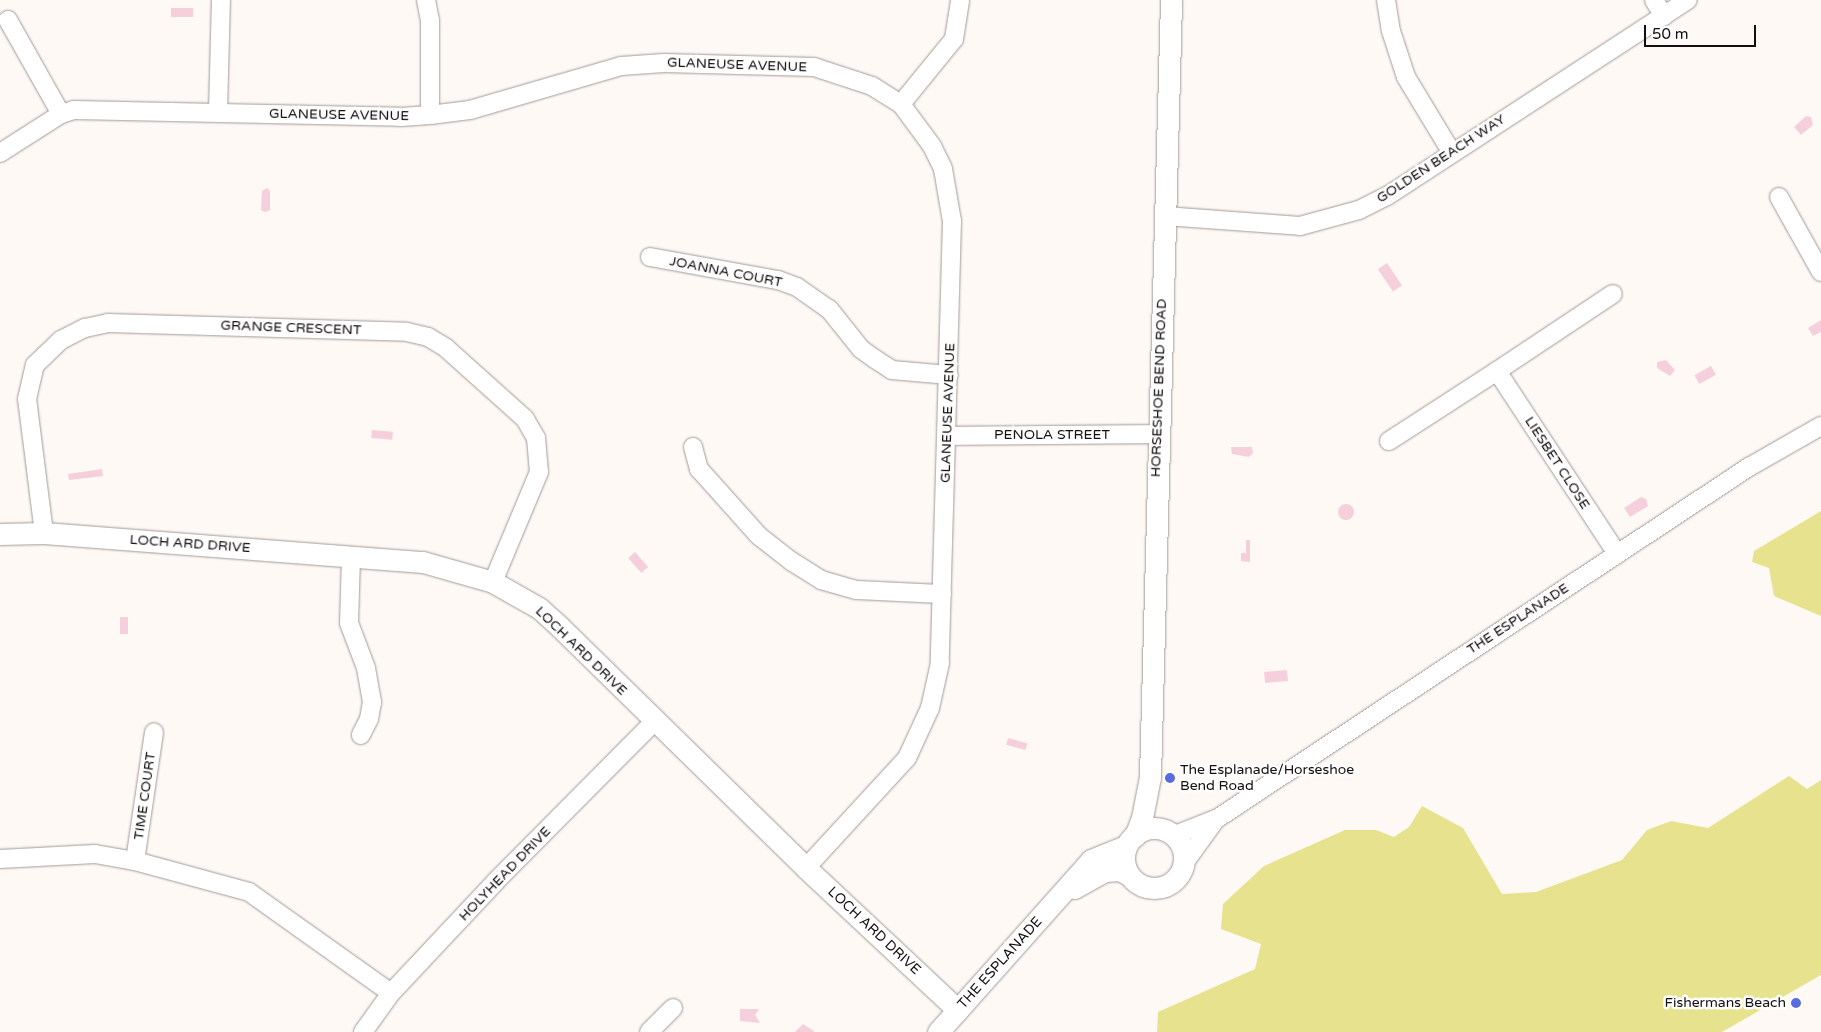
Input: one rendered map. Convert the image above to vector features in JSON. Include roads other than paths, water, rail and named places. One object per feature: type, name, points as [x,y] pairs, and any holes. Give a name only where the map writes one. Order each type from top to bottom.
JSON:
[{"type":"street","points":[[218,112],[221,0]]},
{"type":"street","points":[[426,0],[430,20],[430,115]]},
{"type":"street","points":[[901,104],[954,39],[960,0]]},
{"type":"street","name":"HORSESHOE BEND ROAD","points":[[1131,841],[1144,810],[1150,776],[1157,434],[1171,0]]},
{"type":"street","points":[[1386,0],[1391,31],[1406,77],[1452,153]]},
{"type":"street","points":[[1654,0],[1664,16]]},
{"type":"street","name":"GOLDEN BEACH WAY","points":[[1165,216],[1300,226],[1318,223],[1359,210],[1387,196],[1688,0]]},
{"type":"street","points":[[8,20],[61,114]]},
{"type":"street","name":"GLANEUSE AVENUE","points":[[0,152],[61,114],[87,109],[401,117],[430,115],[470,110],[621,66],[664,63],[814,67],[872,86],[901,104],[932,146],[943,169],[950,194],[949,375],[942,594],[936,687],[920,733],[890,779],[806,868]]},
{"type":"street","points":[[1779,197],[1821,272]]},
{"type":"street","name":"JOANNA COURT","points":[[650,257],[778,280],[797,287],[829,309],[861,348],[875,360],[892,370],[949,375]]},
{"type":"street","points":[[1389,441],[1613,294]]},
{"type":"street","name":"GRANGE CRESCENT","points":[[44,533],[27,399],[35,365],[61,340],[85,328],[108,323],[407,332],[428,337],[446,348],[518,412],[536,438],[539,472],[493,582]]},
{"type":"street","name":"LIESBET CLOSE","points":[[1497,371],[1617,554]]},
{"type":"street","name":"THE ESPLANADE","points":[[1168,832],[1218,818],[1749,467],[1821,426]]},
{"type":"street","name":"PENOLA STREET","points":[[947,436],[1157,434]]},
{"type":"street","points":[[693,447],[699,469],[760,536],[791,561],[822,580],[856,590],[942,594]]},
{"type":"street","name":"LOCH ARD DRIVE","points":[[0,534],[44,533],[423,562],[493,582],[539,608],[806,868],[958,1010]]},
{"type":"street","points":[[351,556],[349,623],[366,668],[372,702],[369,719],[361,736]]},
{"type":"street","name":"HOLYHEAD DRIVE","points":[[363,1032],[391,993],[496,881],[654,722]]},
{"type":"street","name":"TIME COURT","points":[[135,861],[154,732]]},
{"type":"street","name":"HORSESHOE BEND ROAD","points":[[1150,776],[1168,832]]},
{"type":"street","name":"THE ESPLANADE","points":[[1185,862],[1218,818]]},
{"type":"street","points":[[1168,832],[1183,849],[1185,862],[1179,876],[1163,887],[1142,886],[1127,874],[1131,841],[1168,832]]},
{"type":"street","name":"THE ESPLANADE","points":[[938,1032],[1091,860],[1131,841]]},
{"type":"street","points":[[0,859],[95,854],[135,861],[249,892],[391,993]]},
{"type":"street","name":"THE ESPLANADE","points":[[1062,894],[1105,870],[1120,870],[1127,874]]},
{"type":"street","points":[[649,1032],[673,1008]]},
{"type":"place","name":"The Esplanade/Horseshoe Bend Road","points":[[1170,778]]},
{"type":"place","name":"Fishermans Beach","points":[[1796,1003]]}]
